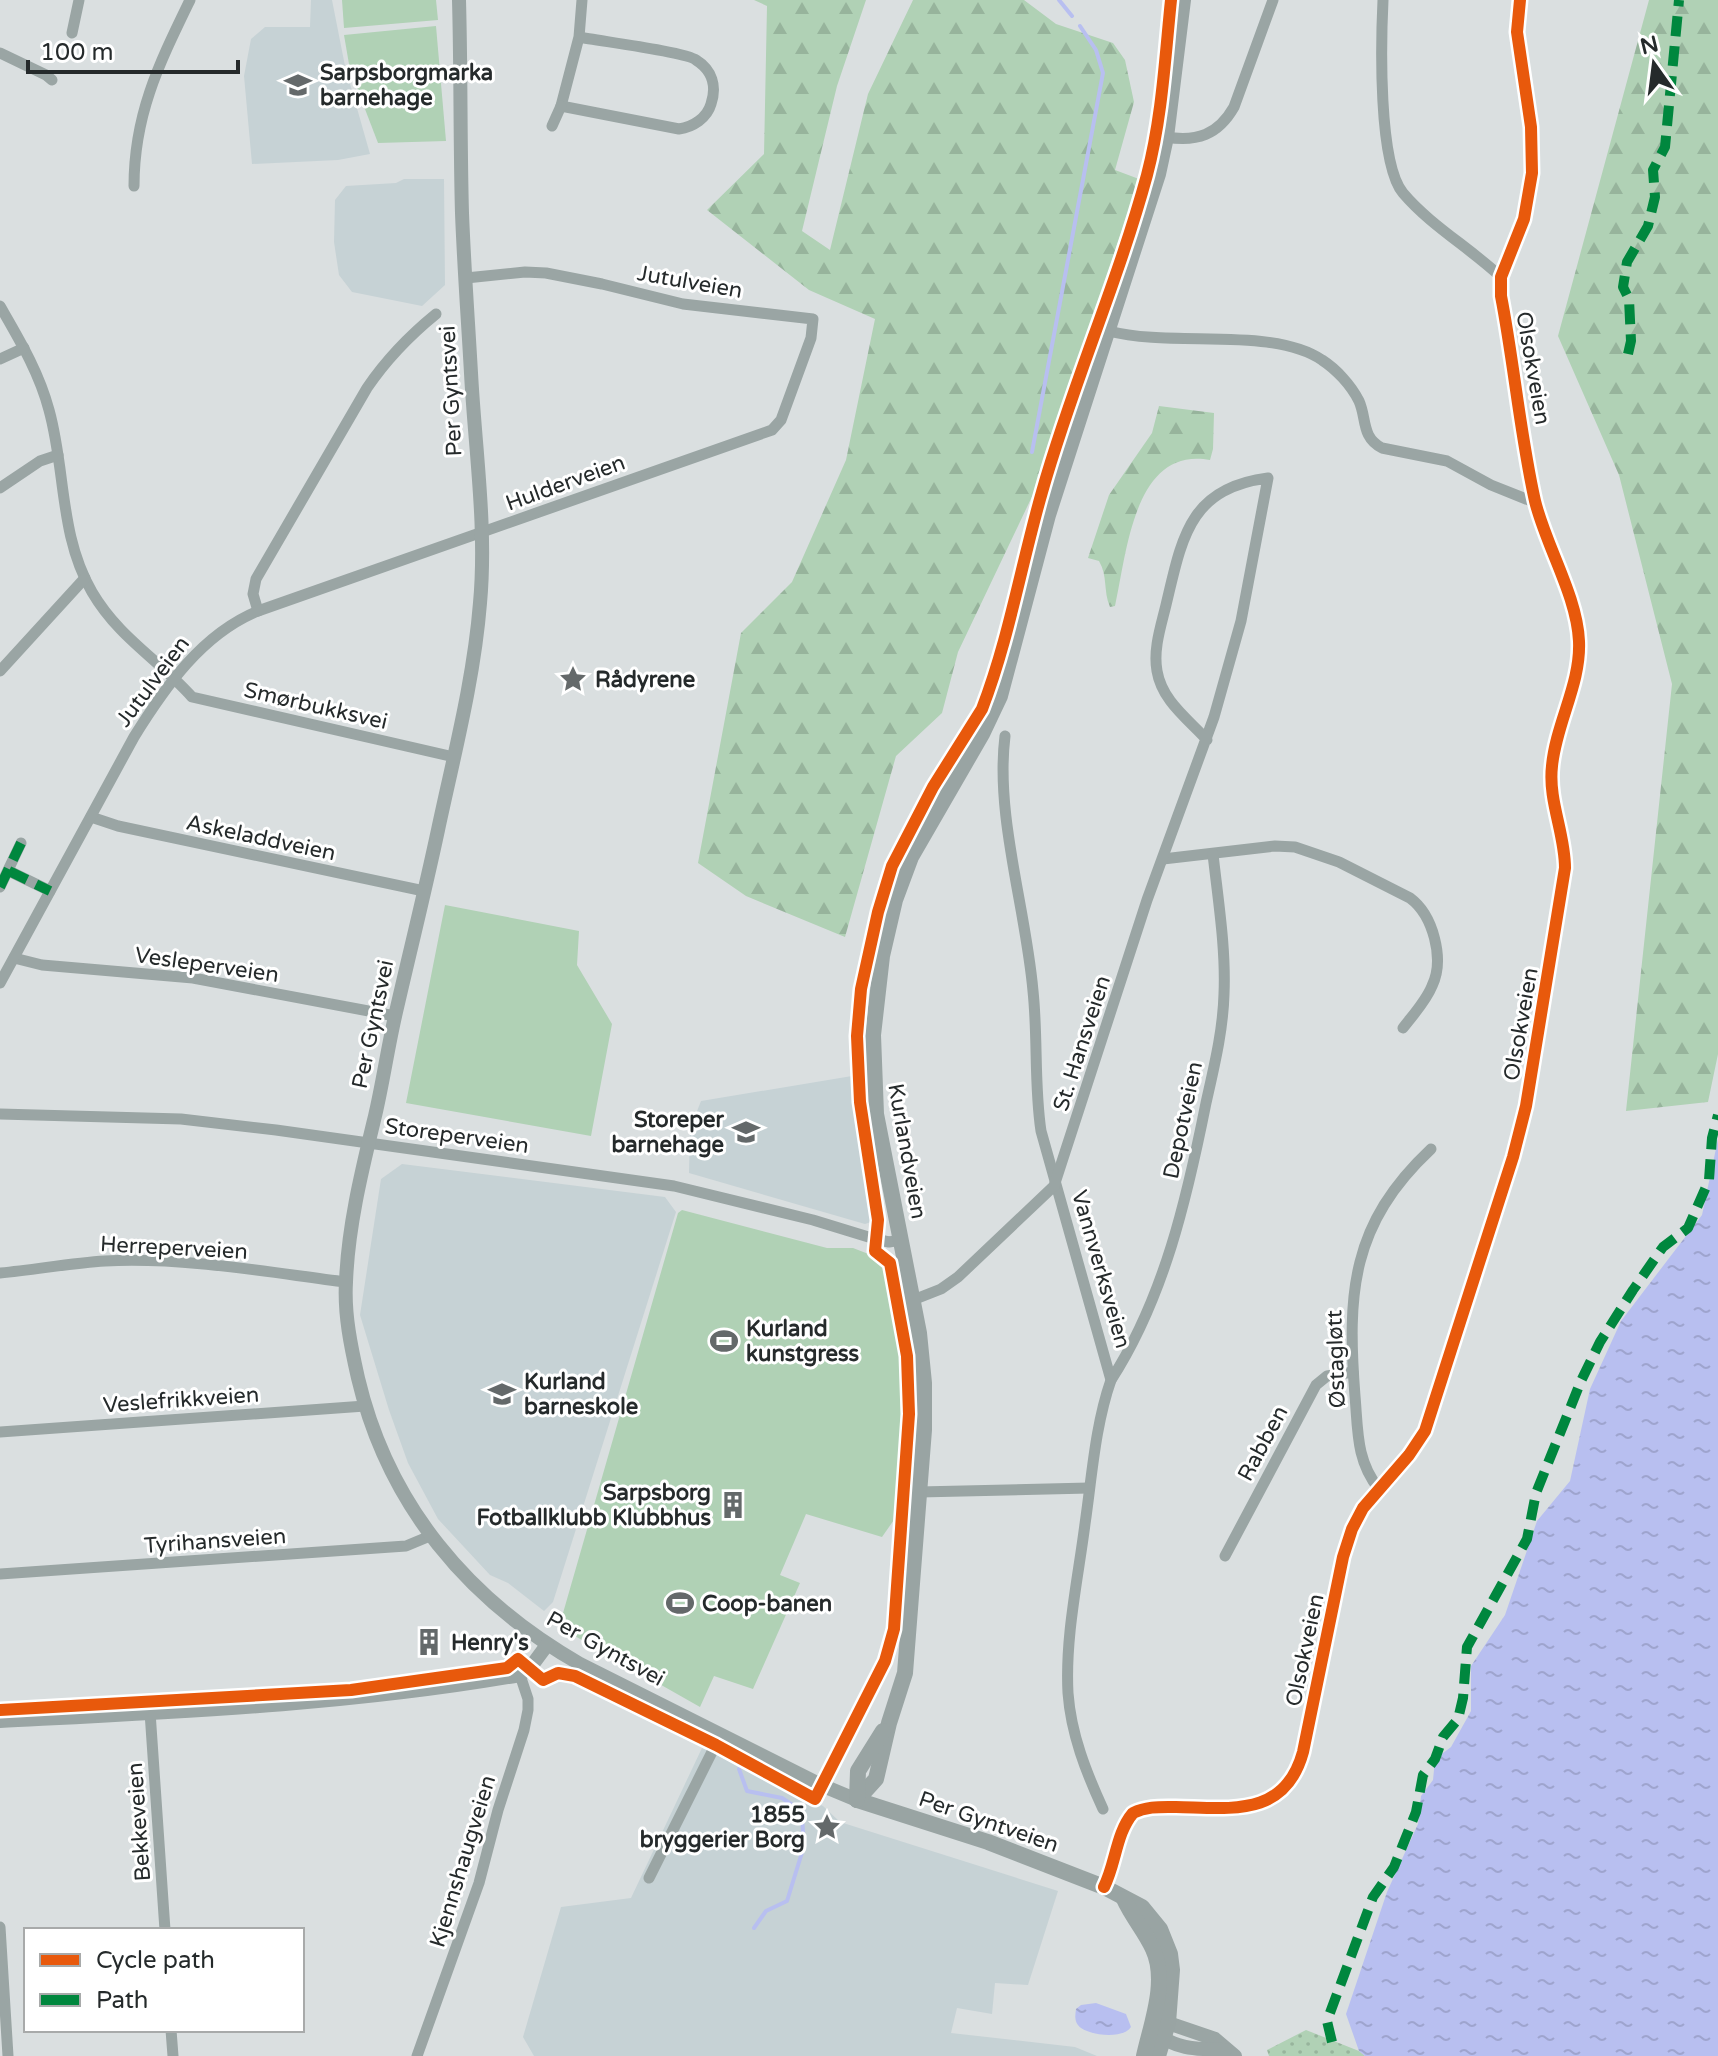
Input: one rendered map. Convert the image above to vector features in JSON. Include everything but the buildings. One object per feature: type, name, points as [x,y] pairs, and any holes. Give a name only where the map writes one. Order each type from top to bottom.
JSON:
[{"type":"main road","points":[[1109,331],[1158,174],[1166,137],[1183,0]]},
{"type":"main road","name":"Kurlandveien","points":[[857,1800],[858,1771],[889,1723],[899,1696],[907,1656],[924,1383],[913,1300],[876,1114],[873,1069],[875,1011],[885,945],[895,900],[911,857],[982,734],[1000,696],[1048,515],[1109,331]]},
{"type":"main road","name":"Per Gyntveien","points":[[857,1800],[988,1842],[1104,1887]]},
{"type":"main road","points":[[1104,1887],[1142,1907],[1160,1929],[1166,1942],[1172,1970],[1158,2056]]},
{"type":"main road","points":[[1144,2056],[1161,2029]]},
{"type":"street","points":[[72,33],[79,0]]},
{"type":"street","points":[[134,186],[134,151],[142,111],[190,0]]},
{"type":"street","name":"Per Gyntsvei","points":[[459,0],[466,278],[481,534],[480,606],[473,661],[454,757],[374,1120],[366,1143],[346,1282],[350,1339],[365,1406],[393,1475],[430,1536],[468,1580],[547,1645],[857,1800]]},
{"type":"street","points":[[552,126],[561,106],[579,37],[582,0]]},
{"type":"street","points":[[1166,137],[1181,140],[1203,137],[1227,119],[1273,0]]},
{"type":"street","points":[[1383,0],[1382,66],[1393,177],[1416,206],[1501,277]]},
{"type":"street","name":"Olsokveien","points":[[1104,1887],[1122,1832],[1133,1813],[1154,1807],[1251,1806],[1279,1794],[1292,1780],[1303,1752],[1346,1545],[1363,1508],[1409,1455],[1425,1431],[1513,1157],[1526,1106],[1561,903],[1565,859],[1552,795],[1551,769],[1555,742],[1575,678],[1579,642],[1574,610],[1536,503],[1501,296],[1501,277],[1524,219],[1532,173],[1531,127],[1517,32],[1520,0]]},
{"type":"street","points":[[561,106],[679,129],[696,124],[712,102],[713,81],[695,58],[579,37]]},
{"type":"street","points":[[0,53],[52,80]]},
{"type":"street","name":"Jutulveien","points":[[466,278],[546,273],[683,304],[813,319]]},
{"type":"street","name":"Smørbukksvei","points":[[0,306],[24,348],[44,393],[58,455],[67,528],[85,578],[117,628],[176,679],[192,697],[454,757]]},
{"type":"street","points":[[258,611],[253,594],[256,579],[367,388],[382,367],[436,314]]},
{"type":"street","name":"Hulderveien","points":[[258,611],[772,430],[787,407],[811,338],[813,319]]},
{"type":"street","points":[[1109,331],[1155,339],[1276,342],[1306,350],[1333,368],[1354,392],[1368,437],[1375,444],[1447,461],[1491,485],[1536,503]]},
{"type":"street","points":[[0,359],[24,348]]},
{"type":"street","points":[[0,488],[40,461],[58,455]]},
{"type":"street","name":"St. Hansveien","points":[[913,1300],[941,1289],[958,1277],[1054,1186],[1163,859],[1207,740],[1241,621],[1268,478],[1227,487],[1216,494],[1194,518],[1178,555],[1160,632],[1156,657],[1162,687],[1171,702],[1207,740]]},
{"type":"street","points":[[0,671],[85,578]]},
{"type":"street","name":"Jutulveien","points":[[0,983],[152,708],[196,653],[216,634],[258,611]]},
{"type":"street","name":"Vannverksveien","points":[[1005,736],[1002,783],[1033,990],[1041,1131],[1111,1380],[1104,1399],[1089,1488],[1069,1649],[1068,1692],[1076,1741],[1103,1809]]},
{"type":"street","name":"Askeladdveien","points":[[91,817],[118,826],[424,891]]},
{"type":"street","points":[[0,887],[21,843]]},
{"type":"street","points":[[1163,859],[1284,846],[1313,851],[1366,875],[1419,905],[1432,927],[1436,976],[1429,992],[1403,1028]]},
{"type":"street","name":"Depotveien","points":[[1111,1380],[1136,1336],[1166,1263],[1192,1170],[1217,1053],[1224,974],[1213,854]]},
{"type":"street","points":[[9,871],[50,891]]},
{"type":"street","name":"Vesleperveien","points":[[14,958],[42,965],[193,978],[395,1016]]},
{"type":"street","name":"Storeperveien","points":[[0,1114],[181,1119],[674,1186],[813,1220],[875,1239],[889,1242],[901,1240]]},
{"type":"street","name":"Østagløtt","points":[[1379,1489],[1368,1476],[1361,1459],[1351,1309],[1364,1247],[1379,1211],[1398,1183],[1431,1149]]},
{"type":"street","name":"Herreperveien","points":[[0,1273],[104,1261],[139,1261],[237,1268],[346,1282]]},
{"type":"street","name":"Rabben","points":[[1225,1556],[1316,1385],[1327,1376],[1353,1372]]},
{"type":"street","name":"Veslefrikkveien","points":[[0,1432],[365,1406]]},
{"type":"street","points":[[919,1492],[1089,1488]]},
{"type":"street","name":"Tyrihansveien","points":[[0,1574],[384,1548],[419,1543],[430,1536]]},
{"type":"street","points":[[0,1721],[422,1692],[520,1675],[530,1668],[547,1645]]},
{"type":"street","name":"Kjennshaugveien","points":[[417,2056],[479,1883],[524,1730],[528,1699],[520,1675]]},
{"type":"street","name":"Bekkeveien","points":[[150,1712],[165,1928]]},
{"type":"street","points":[[649,1878],[721,1734]]},
{"type":"street","points":[[0,1927],[8,2056]]},
{"type":"street","points":[[1161,2029],[1215,2039],[1230,2053]]},
{"type":"street","points":[[171,2032],[173,2056]]},
{"type":"shaded area","name":"Sarpsborgmarka barnehage","points":[[311,0],[332,0],[345,66],[370,154],[338,160],[252,164],[244,76],[251,39],[265,27],[310,27]]},
{"type":"shaded area","points":[[404,179],[444,179],[445,285],[422,306],[352,292],[339,275],[334,242],[335,200],[346,186],[396,183]]},
{"type":"shaded area","points":[[852,1076],[872,1204],[871,1222],[865,1224],[689,1173],[690,1129],[701,1101]]},
{"type":"shaded area","name":"Kurland barneskole","points":[[402,1164],[665,1197],[676,1212],[553,1602],[544,1611],[508,1583],[490,1575],[438,1519],[408,1463],[389,1410],[360,1315],[381,1179]]},
{"type":"shaded area","points":[[702,1748],[823,1806],[840,1822],[1058,1891],[1028,1985],[995,1983],[992,2014],[957,2008],[951,2033],[1075,2047],[1097,2056],[534,2056],[523,2037],[561,1907],[631,1898]]},
{"type":"green space","points":[[342,0],[436,0],[438,20],[344,28]]},
{"type":"green space","points":[[754,0],[866,0],[837,86],[802,231],[830,250],[868,94],[913,0],[1024,0],[1056,24],[1113,43],[1125,60],[1134,102],[1115,170],[1139,179],[1038,484],[958,652],[942,713],[896,756],[845,937],[746,896],[698,863],[741,633],[792,582],[846,460],[875,319],[809,290],[707,210],[764,154],[767,6]]},
{"type":"green space","points":[[1649,0],[1718,0],[1718,1054],[1708,1102],[1626,1111],[1672,684],[1619,475],[1558,336]]},
{"type":"green space","points":[[436,26],[446,141],[378,143],[350,70],[344,35]]},
{"type":"green space","points":[[1159,406],[1214,413],[1213,449],[1210,460],[1185,460],[1165,469],[1150,486],[1130,532],[1115,606],[1110,607],[1102,567],[1099,561],[1088,558],[1109,495],[1152,433]]},
{"type":"green space","points":[[445,905],[579,931],[577,965],[612,1024],[591,1136],[406,1103]]},
{"type":"green space","points":[[682,1210],[827,1248],[853,1248],[884,1260],[899,1345],[901,1415],[896,1517],[882,1537],[806,1514],[780,1575],[800,1583],[753,1689],[714,1676],[700,1707],[559,1627],[678,1213]]},
{"type":"green space","points":[[1306,2030],[1365,2056],[1269,2056],[1267,2050]]},
{"type":"water","points":[[1718,1139],[1718,2056],[1365,2056],[1359,2051],[1346,2014],[1387,1892],[1418,1824],[1421,1796],[1433,1780],[1435,1759],[1451,1747],[1471,1711],[1471,1666],[1505,1615],[1537,1521],[1570,1481],[1590,1389],[1621,1321],[1702,1215]]},
{"type":"water","points":[[1096,2003],[1126,2014],[1131,2027],[1122,2033],[1108,2035],[1081,2028],[1076,2022],[1076,2009]]},
{"type":"waterway","points":[[1059,0],[1072,16]]},
{"type":"waterway","points":[[1032,452],[1103,73],[1096,50],[1080,26]]},
{"type":"waterway","points":[[739,1769],[747,1791],[782,1798],[794,1806],[802,1817],[804,1846],[787,1901],[766,1911],[754,1928]]},
{"type":"marked path","points":[[1628,354],[1631,341],[1629,299],[1623,287],[1627,262],[1648,226],[1655,197],[1653,170],[1665,147],[1679,0]]},
{"type":"marked path","points":[[0,887],[21,843]]},
{"type":"marked path","points":[[9,871],[50,891]]},
{"type":"marked path","points":[[1332,2042],[1327,2021],[1373,1897],[1394,1867],[1416,1812],[1423,1775],[1435,1759],[1443,1737],[1458,1719],[1467,1647],[1527,1539],[1536,1493],[1600,1342],[1663,1247],[1688,1228],[1709,1180],[1712,1138],[1718,1115]]},
{"type":"cycle path","points":[[0,1710],[351,1690],[507,1668],[518,1659],[543,1680],[558,1673],[575,1676],[716,1745],[815,1799],[885,1661],[894,1629],[909,1414],[907,1356],[890,1263],[875,1251],[878,1220],[860,1102],[857,1036],[861,989],[892,866],[933,787],[982,709],[991,683],[1054,452],[1123,255],[1147,175],[1160,110],[1171,0]]},
{"type":"cycle path","points":[[1104,1887],[1123,1830],[1133,1813],[1154,1807],[1253,1805],[1283,1789],[1295,1773],[1303,1752],[1343,1557],[1352,1529],[1363,1508],[1409,1455],[1425,1431],[1513,1157],[1526,1106],[1565,868],[1552,792],[1552,766],[1576,673],[1579,641],[1573,606],[1535,501],[1501,296],[1501,277],[1524,219],[1532,173],[1531,127],[1517,32],[1520,0]]},
{"type":"place","name":"Sarpsborgmarka barnehage","points":[[298,85]]},
{"type":"place","name":"Rådyrene","points":[[573,679]]},
{"type":"place","name":"Storeper barnehage","points":[[746,1132]]},
{"type":"place","name":"Kurland kunstgress","points":[[724,1341]]},
{"type":"place","name":"Kurland barneskole","points":[[502,1394]]},
{"type":"place","name":"Sarpsborg Fotballklubb Klubbhus","points":[[733,1505]]},
{"type":"place","name":"Coop-banen","points":[[680,1603]]},
{"type":"place","name":"Henry's","points":[[429,1642]]},
{"type":"place","name":"1855 bryggerier Borg","points":[[827,1827]]}]
